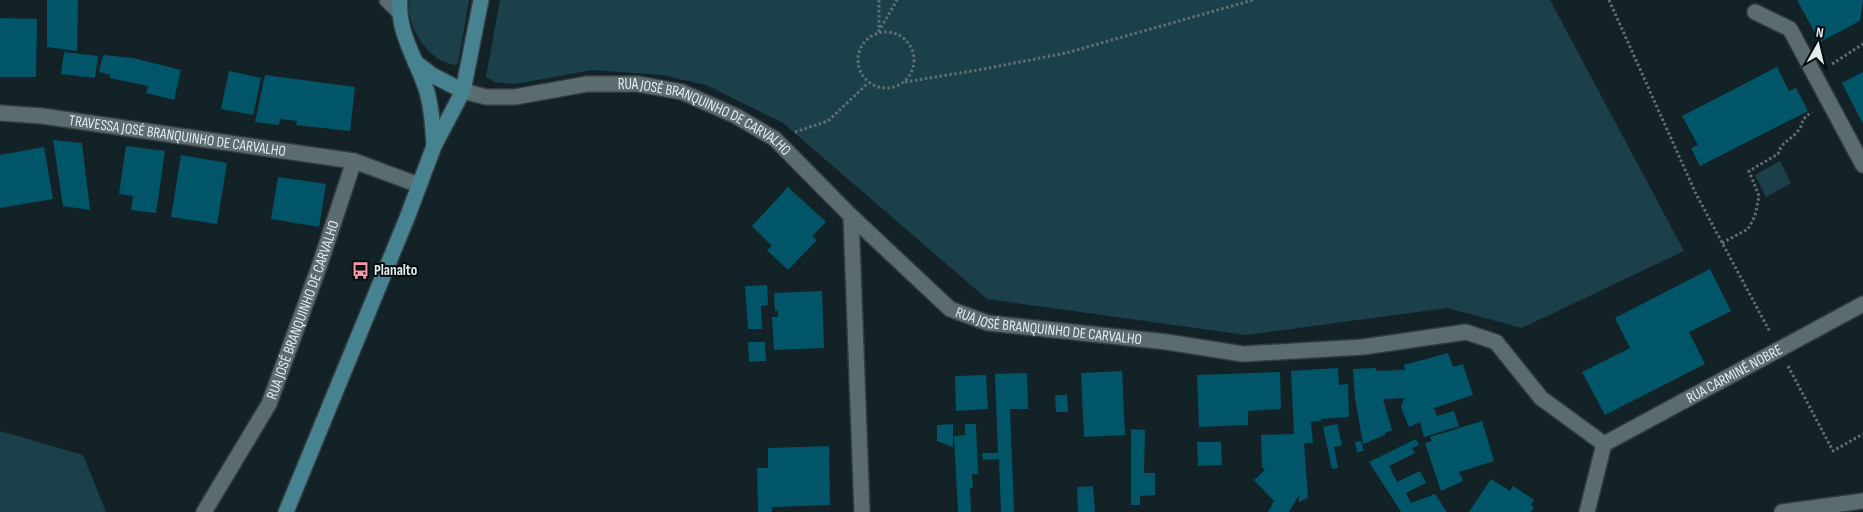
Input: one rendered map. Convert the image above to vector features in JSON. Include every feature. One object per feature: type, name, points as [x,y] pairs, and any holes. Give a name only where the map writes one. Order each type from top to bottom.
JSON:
[{"type":"street","points":[[387,0],[399,6],[404,36],[427,92],[434,146]]},
{"type":"street","points":[[286,512],[434,146],[463,91],[481,0]]},
{"type":"street","points":[[1754,12],[1790,29],[1863,165]]},
{"type":"street","points":[[414,62],[432,75],[463,91]]},
{"type":"street","name":"RUA JOSÉ BRANQUINHO DE CARVALHO","points":[[463,91],[486,98],[515,97],[587,84],[638,84],[682,92],[736,116],[775,139],[851,216],[950,309],[988,323],[1167,342],[1243,354],[1363,347],[1466,332],[1496,342],[1541,398],[1604,444]]},
{"type":"street","name":"TRAVESSA JOSÉ BRANQUINHO DE CARVALHO","points":[[0,113],[42,116],[354,160]]},
{"type":"street","points":[[354,160],[419,185]]},
{"type":"street","name":"RUA JOSÉ BRANQUINHO DE CARVALHO","points":[[204,512],[269,404],[319,267],[354,160]]},
{"type":"street","points":[[851,216],[862,512]]},
{"type":"street","name":"RUA CARMINÉ NOBRE","points":[[1604,444],[1863,304]]},
{"type":"street","points":[[1587,512],[1604,444]]},
{"type":"street","points":[[1782,512],[1863,501]]},
{"type":"path","points":[[879,0],[880,31]]},
{"type":"path","points":[[897,0],[880,31],[865,39],[857,53],[858,70],[868,83],[886,89],[905,82],[1066,53],[1253,0]]},
{"type":"path","points":[[1609,0],[1696,194],[1833,451],[1863,434]]},
{"type":"path","points":[[880,31],[898,34],[912,47],[914,66],[905,82]]},
{"type":"path","points":[[1815,75],[1863,44]]},
{"type":"path","points":[[775,139],[828,120],[868,83]]},
{"type":"path","points":[[1722,243],[1748,229],[1755,216],[1759,196],[1749,171],[1778,154],[1780,146],[1798,132],[1804,117],[1830,102]]},
{"type":"shaded area","points":[[410,0],[469,0],[458,63],[455,65],[441,60],[425,47],[412,24],[409,8]]},
{"type":"shaded area","points":[[500,0],[1550,0],[1684,251],[1522,328],[1447,308],[1246,335],[987,299],[783,123],[706,85],[662,75],[592,70],[516,84],[495,82],[486,77]]},
{"type":"shaded area","points":[[1780,161],[1791,183],[1766,197],[1755,175]]},
{"type":"shaded area","points":[[0,431],[83,455],[106,512],[0,512]]},
{"type":"building","points":[[47,0],[78,0],[77,51],[47,47]]},
{"type":"building","points":[[1797,0],[1863,0],[1860,21],[1820,42]]},
{"type":"building","points":[[0,18],[37,19],[36,77],[0,77]]},
{"type":"building","points":[[64,52],[98,56],[95,78],[61,74]]},
{"type":"building","points":[[103,55],[133,58],[181,70],[174,100],[146,93],[148,86],[110,78],[110,75],[99,72]]},
{"type":"building","points":[[1777,67],[1789,91],[1796,88],[1808,111],[1700,166],[1691,148],[1698,145],[1682,116]]},
{"type":"building","points":[[229,71],[261,78],[253,115],[221,109]]},
{"type":"building","points":[[1863,72],[1863,124],[1842,83]]},
{"type":"building","points":[[265,75],[355,87],[350,131],[296,125],[297,121],[280,119],[279,125],[255,122]]},
{"type":"building","points":[[53,140],[82,143],[90,210],[63,206]]},
{"type":"building","points":[[126,146],[165,151],[156,213],[131,210],[133,196],[119,194]]},
{"type":"building","points":[[44,147],[53,199],[0,208],[0,155]]},
{"type":"building","points":[[181,155],[227,163],[217,224],[171,217]]},
{"type":"building","points":[[278,177],[326,184],[319,227],[271,219]]},
{"type":"building","points":[[788,187],[826,222],[812,236],[817,240],[788,270],[767,250],[772,246],[752,226]]},
{"type":"building","points":[[1710,269],[1731,311],[1689,332],[1705,364],[1605,415],[1582,372],[1630,348],[1615,318]]},
{"type":"building","points":[[767,285],[768,305],[761,306],[762,329],[748,329],[745,286]]},
{"type":"building","points":[[822,291],[824,348],[774,350],[772,317],[778,317],[778,311],[775,311],[774,293]]},
{"type":"building","points":[[748,342],[765,342],[766,361],[749,362]]},
{"type":"building","points":[[1448,353],[1453,367],[1463,364],[1473,395],[1434,408],[1437,416],[1454,411],[1459,426],[1424,437],[1420,422],[1409,427],[1401,407],[1404,398],[1383,399],[1392,430],[1363,444],[1355,398],[1353,369],[1376,368],[1376,371],[1405,370],[1404,365]]},
{"type":"building","points":[[1338,368],[1339,385],[1348,384],[1349,417],[1321,419],[1321,421],[1311,422],[1313,443],[1304,443],[1308,498],[1299,502],[1299,495],[1289,512],[1268,512],[1274,501],[1254,480],[1265,470],[1262,467],[1261,435],[1294,434],[1291,371]]},
{"type":"building","points":[[1122,371],[1125,435],[1084,437],[1081,373]]},
{"type":"building","points":[[1280,372],[1281,409],[1248,411],[1248,425],[1199,427],[1197,375]]},
{"type":"building","points":[[1027,373],[1028,409],[1010,409],[1014,512],[1001,512],[999,459],[983,460],[982,453],[998,453],[995,374]]},
{"type":"building","points":[[986,375],[988,409],[956,411],[955,376]]},
{"type":"building","points":[[1055,395],[1067,395],[1068,412],[1056,412]]},
{"type":"building","points":[[1482,421],[1494,461],[1459,472],[1463,481],[1441,491],[1425,443],[1432,441],[1430,437]]},
{"type":"building","points":[[953,424],[953,447],[937,441],[937,425]]},
{"type":"building","points":[[965,424],[976,424],[978,474],[972,474],[973,488],[970,488],[971,512],[958,512],[954,436],[965,435]]},
{"type":"building","points":[[1337,424],[1342,445],[1334,447],[1338,468],[1332,469],[1323,427]]},
{"type":"building","points":[[1131,429],[1145,430],[1144,473],[1155,473],[1155,495],[1140,496],[1140,505],[1131,505]]},
{"type":"building","points":[[1416,439],[1419,445],[1412,448],[1415,453],[1389,466],[1397,482],[1420,471],[1426,483],[1406,493],[1411,503],[1435,494],[1447,512],[1401,512],[1369,462]]},
{"type":"building","points":[[1361,441],[1364,451],[1357,452],[1355,442]]},
{"type":"building","points":[[1197,442],[1221,442],[1222,465],[1198,466]]},
{"type":"building","points":[[829,446],[830,505],[772,507],[772,512],[758,512],[757,468],[768,468],[768,448]]},
{"type":"building","points":[[1491,479],[1510,491],[1513,486],[1534,500],[1531,505],[1534,507],[1531,512],[1469,512]]},
{"type":"building","points":[[1093,486],[1095,512],[1078,512],[1077,487]]},
{"type":"place","name":"Planalto","points":[[360,270]]}]
